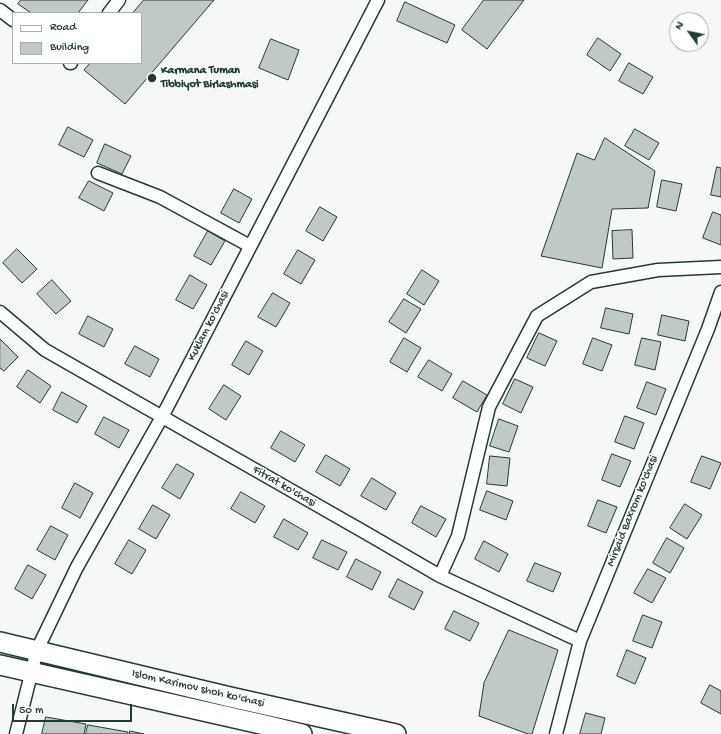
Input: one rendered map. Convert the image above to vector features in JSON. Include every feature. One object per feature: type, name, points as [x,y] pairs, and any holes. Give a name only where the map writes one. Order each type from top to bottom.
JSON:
[{"type":"main road","name":"Islom Karimov shoh ko'chasi","points":[[0,642],[230,697],[396,734]]},
{"type":"main road","name":"Islom Karimov shoh ko'chasi","points":[[0,666],[302,734]]},
{"type":"street","points":[[110,12],[119,0]]},
{"type":"street","name":"Kuklam ko'chasi","points":[[16,734],[37,650],[77,567],[162,417],[378,0]]},
{"type":"street","points":[[0,10],[12,19]]},
{"type":"street","points":[[98,173],[160,197],[250,246]]},
{"type":"street","points":[[440,576],[458,536],[489,407],[537,316],[591,282],[658,270],[721,267]]},
{"type":"street","name":"Mirsaid Baxrom ko'chasi","points":[[556,734],[580,641],[708,329],[721,292]]},
{"type":"street","name":"Fitrat ko'chasi","points":[[0,312],[44,350],[440,576],[580,641]]},
{"type":"building","points":[[21,0],[88,0],[79,12],[30,12],[18,4]]},
{"type":"building","points":[[144,0],[214,0],[125,104],[84,70],[89,64],[142,64],[142,12],[134,12]]},
{"type":"building","points":[[484,0],[524,0],[487,49],[462,30]]},
{"type":"building","points":[[405,2],[455,25],[447,43],[397,21]]},
{"type":"building","points":[[598,38],[621,54],[610,71],[587,55]]},
{"type":"building","points":[[271,39],[299,50],[288,80],[259,68]]},
{"type":"building","points":[[629,63],[653,77],[643,94],[619,81]]},
{"type":"building","points":[[68,127],[93,140],[84,157],[59,145]]},
{"type":"building","points":[[635,129],[659,143],[649,160],[625,146]]},
{"type":"building","points":[[605,138],[655,171],[648,208],[612,209],[602,268],[541,256],[577,153],[594,160]]},
{"type":"building","points":[[105,144],[131,156],[122,174],[97,163]]},
{"type":"building","points":[[717,167],[721,168],[721,197],[711,195]]},
{"type":"building","points":[[662,180],[682,184],[676,211],[657,207]]},
{"type":"building","points":[[89,181],[113,193],[104,211],[79,198]]},
{"type":"building","points":[[234,189],[252,199],[239,223],[221,213]]},
{"type":"building","points":[[320,207],[337,217],[323,241],[306,231]]},
{"type":"building","points":[[713,212],[721,215],[721,245],[703,238]]},
{"type":"building","points":[[632,230],[633,258],[613,259],[612,231]]},
{"type":"building","points":[[208,231],[225,241],[211,265],[194,256]]},
{"type":"building","points":[[17,249],[37,269],[22,283],[3,263]]},
{"type":"building","points":[[298,250],[315,260],[301,284],[284,274]]},
{"type":"building","points":[[422,270],[439,281],[424,305],[407,294]]},
{"type":"building","points":[[190,275],[207,285],[193,309],[176,300]]},
{"type":"building","points":[[52,280],[71,301],[56,314],[37,294]]},
{"type":"building","points":[[273,293],[290,303],[276,327],[258,317]]},
{"type":"building","points":[[404,299],[421,309],[406,333],[389,322]]},
{"type":"building","points":[[606,308],[633,314],[629,334],[601,328]]},
{"type":"building","points":[[662,315],[689,321],[685,341],[658,335]]},
{"type":"building","points":[[88,316],[113,329],[104,347],[79,334]]},
{"type":"building","points":[[539,333],[557,341],[545,366],[527,358]]},
{"type":"building","points":[[404,338],[421,348],[407,372],[390,362]]},
{"type":"building","points":[[593,338],[612,345],[602,371],[583,364]]},
{"type":"building","points":[[642,338],[661,342],[655,370],[635,365]]},
{"type":"building","points":[[0,339],[18,357],[4,371],[0,368]]},
{"type":"building","points":[[246,341],[263,351],[249,375],[232,365]]},
{"type":"building","points":[[135,346],[159,359],[150,377],[125,364]]},
{"type":"building","points":[[429,360],[452,374],[442,391],[418,377]]},
{"type":"building","points":[[28,370],[51,386],[40,403],[17,387]]},
{"type":"building","points":[[515,379],[533,387],[521,413],[503,404]]},
{"type":"building","points":[[463,381],[487,395],[477,412],[453,398]]},
{"type":"building","points":[[647,382],[666,389],[656,415],[637,408]]},
{"type":"building","points":[[224,385],[241,396],[226,420],[209,409]]},
{"type":"building","points":[[62,392],[87,406],[77,423],[53,410]]},
{"type":"building","points":[[625,416],[644,423],[634,449],[615,442]]},
{"type":"building","points":[[104,417],[129,430],[119,448],[95,434]]},
{"type":"building","points":[[499,419],[518,426],[509,452],[490,446]]},
{"type":"building","points":[[281,431],[305,445],[295,462],[271,448]]},
{"type":"building","points":[[612,454],[631,461],[620,487],[602,480]]},
{"type":"building","points":[[326,455],[350,469],[340,486],[316,472]]},
{"type":"building","points":[[490,456],[510,458],[507,486],[487,484]]},
{"type":"building","points":[[702,456],[721,463],[710,489],[691,482]]},
{"type":"building","points":[[177,464],[194,474],[180,499],[162,488]]},
{"type":"building","points":[[372,478],[396,493],[386,510],[361,496]]},
{"type":"building","points":[[75,483],[93,493],[80,518],[62,508]]},
{"type":"building","points":[[487,491],[513,501],[506,520],[480,510]]},
{"type":"building","points":[[241,492],[265,506],[255,523],[231,509]]},
{"type":"building","points":[[598,500],[617,507],[606,533],[588,526]]},
{"type":"building","points":[[685,504],[702,515],[687,539],[670,528]]},
{"type":"building","points":[[153,505],[170,515],[156,539],[139,529]]},
{"type":"building","points":[[421,506],[446,519],[436,537],[412,523]]},
{"type":"building","points":[[284,519],[308,533],[298,550],[274,537]]},
{"type":"building","points":[[51,526],[68,535],[55,560],[37,550]]},
{"type":"building","points":[[667,538],[684,548],[670,573],[653,563]]},
{"type":"building","points":[[129,540],[146,550],[132,574],[115,564]]},
{"type":"building","points":[[322,540],[347,552],[338,570],[313,558]]},
{"type":"building","points":[[484,541],[508,554],[499,572],[475,559]]},
{"type":"building","points":[[356,559],[381,572],[372,590],[347,577]]},
{"type":"building","points":[[535,563],[561,573],[553,592],[527,581]]},
{"type":"building","points":[[28,565],[46,575],[32,599],[15,589]]},
{"type":"building","points":[[648,569],[666,578],[652,603],[634,593]]},
{"type":"building","points":[[398,579],[423,592],[414,610],[389,597]]},
{"type":"building","points":[[454,611],[479,623],[470,641],[445,629]]},
{"type":"building","points":[[643,615],[662,622],[652,648],[633,641]]},
{"type":"building","points":[[509,630],[558,650],[532,734],[528,734],[479,716],[484,683]]},
{"type":"building","points":[[627,650],[646,658],[635,684],[617,676]]},
{"type":"building","points":[[710,685],[721,691],[721,714],[701,703]]},
{"type":"building","points":[[586,713],[605,718],[601,734],[580,734]]},
{"type":"building","points":[[46,717],[86,724],[84,734],[42,734]]},
{"type":"building","points":[[88,725],[128,732],[128,734],[86,734]]},
{"type":"building","points":[[130,731],[144,734],[130,734]]},
{"type":"place","name":"Karmana Tuman Tibbiyot Birlashmasi","points":[[152,78]]}]
